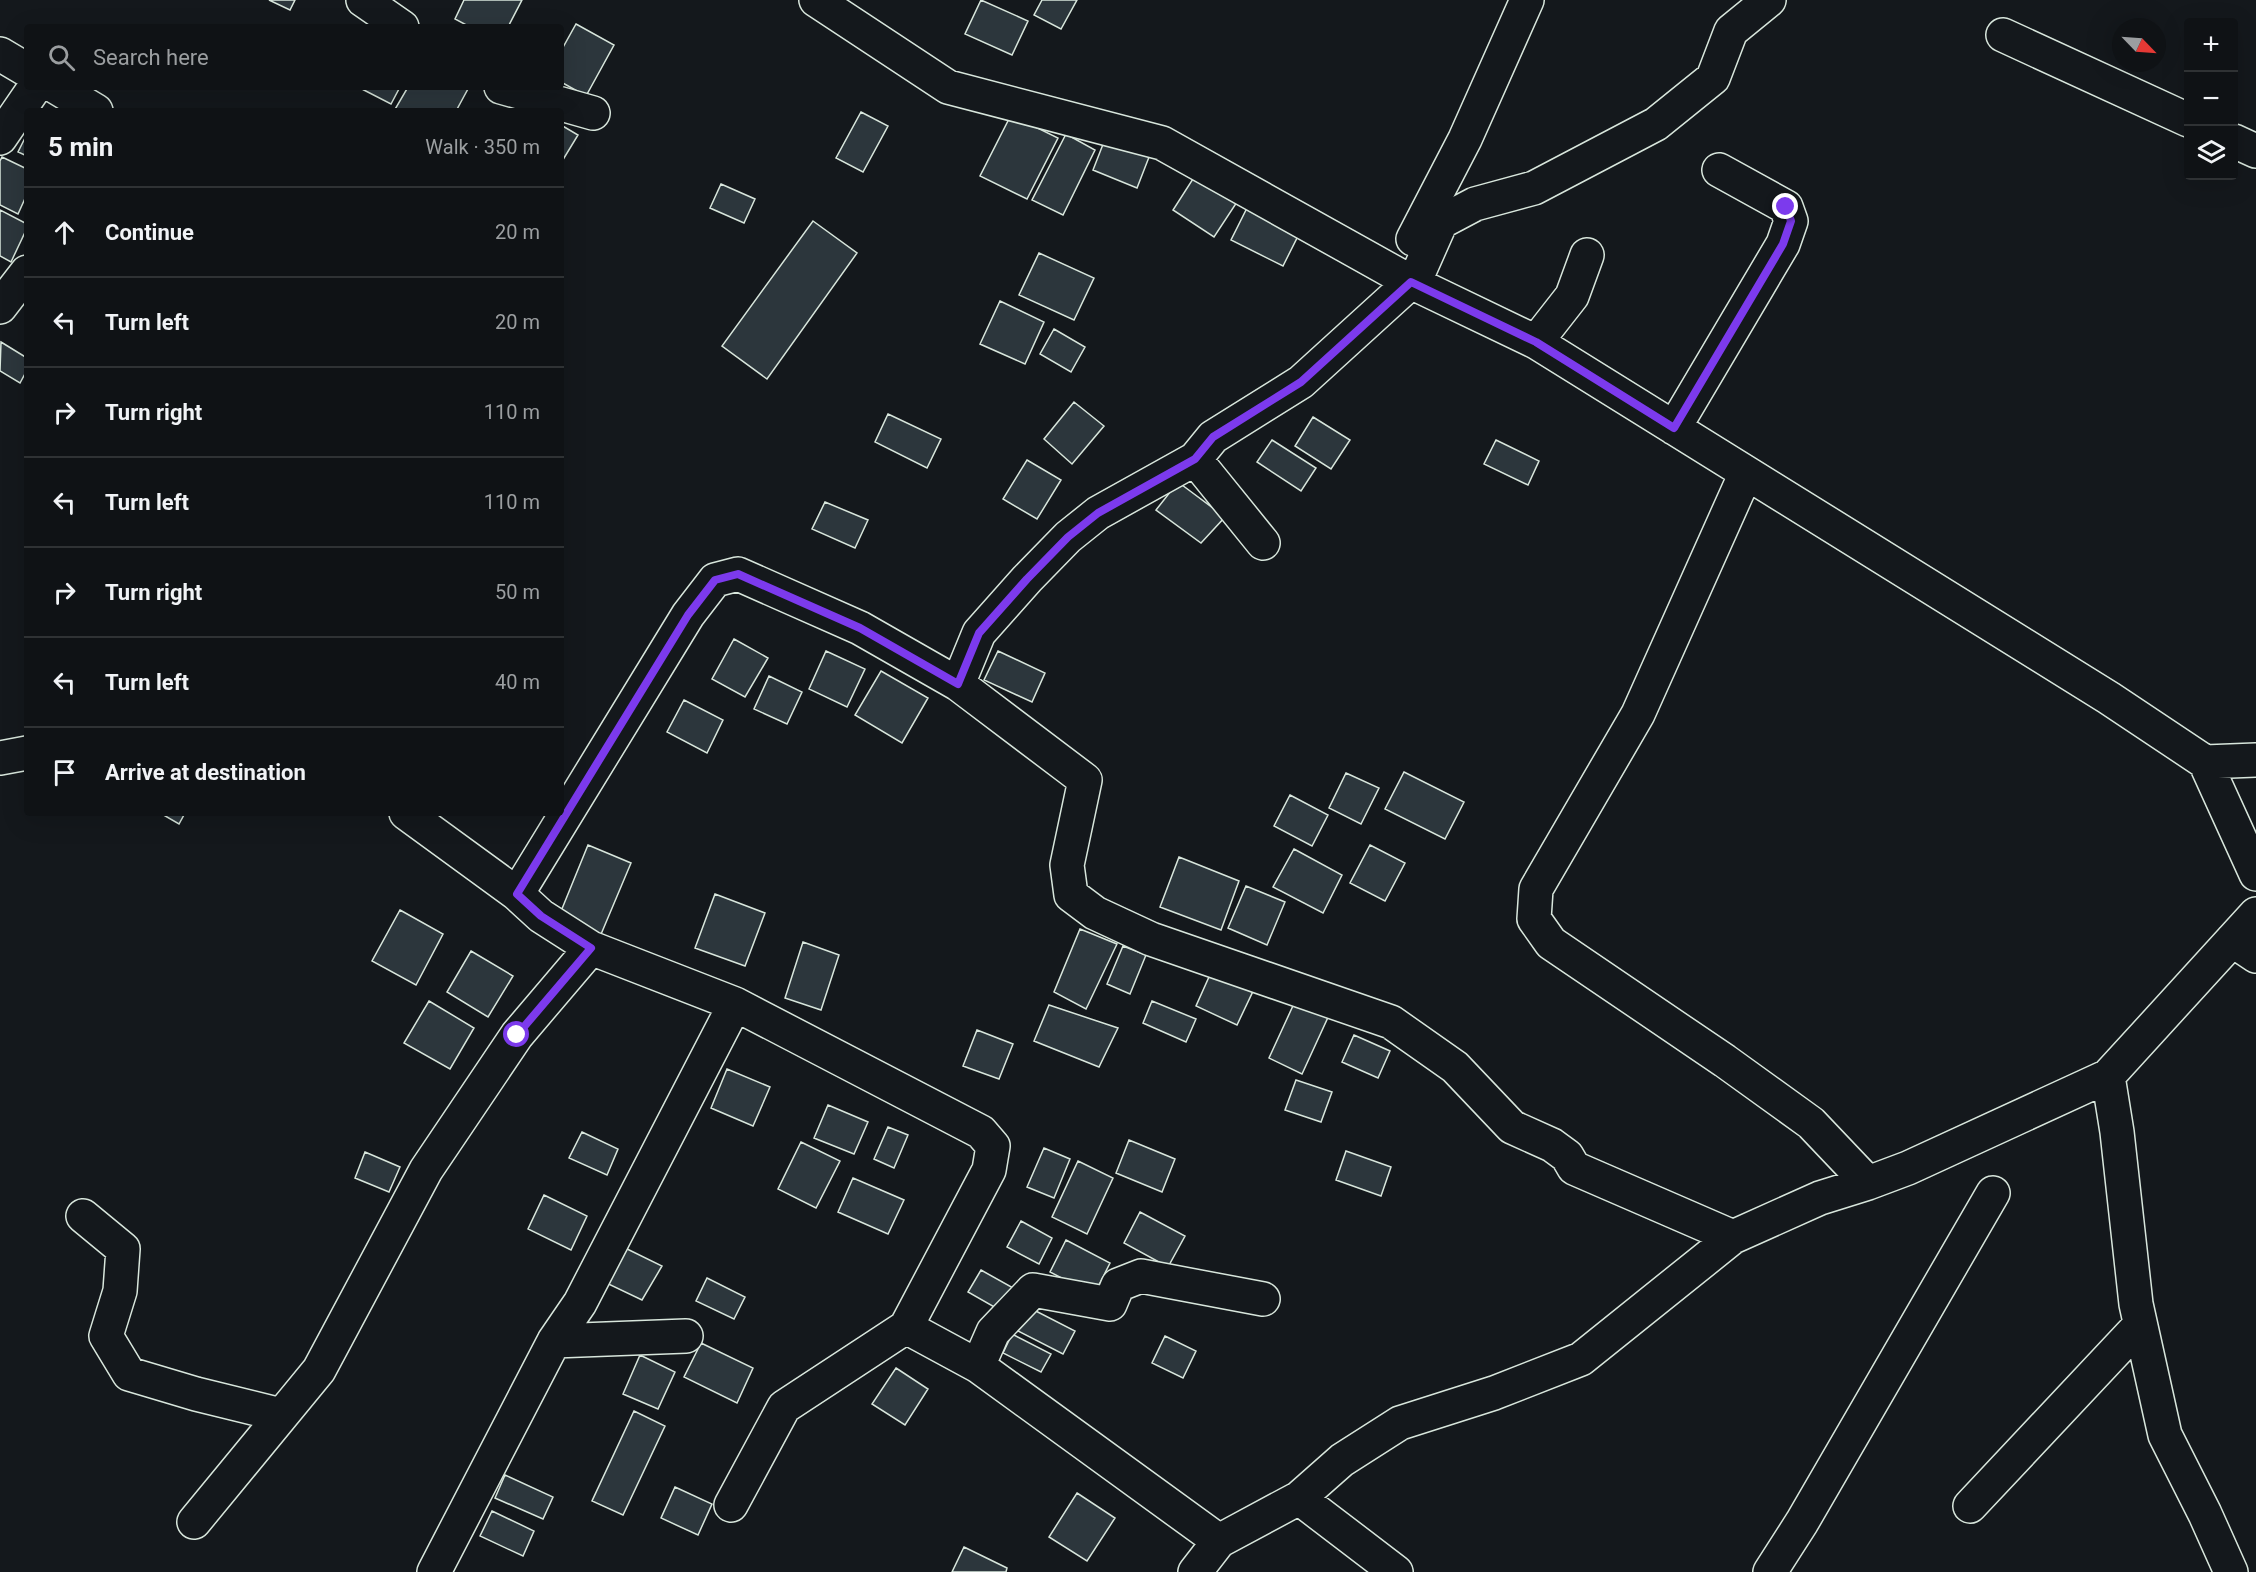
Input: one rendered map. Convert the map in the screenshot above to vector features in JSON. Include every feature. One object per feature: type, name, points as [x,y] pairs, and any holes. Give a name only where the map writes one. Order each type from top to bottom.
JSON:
[{"type":"street","points":[[363,0],[398,24]]},
{"type":"street","points":[[816,0],[857,11],[948,87],[1162,143],[1407,279],[1536,342],[2109,698],[2205,762],[2256,874]]},
{"type":"street","points":[[1407,279],[1465,139],[1527,0]]},
{"type":"street","points":[[958,684],[979,633],[1068,537],[1098,513],[1195,459],[1213,437],[1301,382],[1407,279],[1441,222],[1475,204],[1534,188],[1656,124],[1713,78],[1731,31],[1768,0]]},
{"type":"street","points":[[2003,35],[2184,118]]},
{"type":"street","points":[[0,54],[24,68]]},
{"type":"street","points":[[0,138],[33,90]]},
{"type":"street","points":[[61,90],[91,108]]},
{"type":"street","points":[[512,90],[593,113]]},
{"type":"street","points":[[2238,143],[2256,151]]},
{"type":"street","points":[[1674,428],[1783,244],[1791,221],[1786,207],[1719,170]]},
{"type":"street","points":[[1536,342],[1572,296],[1587,255]]},
{"type":"street","points":[[0,308],[24,276]]},
{"type":"street","points":[[1195,459],[1263,543]]},
{"type":"street","points":[[1746,473],[1638,714],[1536,889],[1534,919],[1551,943],[1725,1061],[1811,1124],[1868,1183]]},
{"type":"street","points":[[517,894],[688,615],[715,580],[738,574],[860,628],[958,684],[1085,780],[1067,865],[1071,895],[1095,913],[1151,939],[1390,1022],[1455,1067],[1512,1127],[1552,1145],[1567,1156],[1574,1168],[1733,1237]]},
{"type":"street","points":[[0,758],[24,754]]},
{"type":"street","points":[[2205,762],[2256,760]]},
{"type":"street","points":[[410,816],[517,894],[541,916],[591,948],[735,1004],[981,1132],[993,1146],[989,1170],[906,1327],[784,1407],[731,1506]]},
{"type":"street","points":[[1195,1572],[1219,1541],[1299,1498],[1342,1460],[1400,1423],[1494,1393],[1581,1359],[1733,1237],[1820,1198],[1868,1183],[1970,1140],[2023,1113],[2108,1076],[2244,948],[2256,914]]},
{"type":"street","points":[[194,1522],[319,1370],[432,1160],[517,1035],[591,948]]},
{"type":"street","points":[[434,1572],[554,1341],[580,1303],[735,1004]]},
{"type":"street","points":[[2108,1076],[2117,1131],[2136,1304],[2165,1435],[2231,1572]]},
{"type":"street","points":[[1770,1572],[1802,1522],[1993,1193]]},
{"type":"street","points":[[83,1216],[123,1249],[120,1291],[106,1336],[129,1374],[196,1394],[281,1415]]},
{"type":"street","points":[[978,1366],[993,1332],[1033,1290],[1110,1304],[1118,1285],[1141,1276],[1263,1299]]},
{"type":"street","points":[[1970,1506],[2140,1325]]},
{"type":"street","points":[[906,1327],[978,1366],[1219,1541]]},
{"type":"street","points":[[554,1341],[686,1336]]},
{"type":"street","points":[[1299,1498],[1396,1572]]},
{"type":"building","points":[[269,0],[295,0],[290,10]]},
{"type":"building","points":[[464,0],[522,0],[510,24],[464,24],[455,19]]},
{"type":"building","points":[[981,0],[1028,21],[1012,55],[965,34]]},
{"type":"building","points":[[1042,0],[1077,0],[1061,29],[1034,15]]},
{"type":"building","points":[[576,24],[614,45],[586,96],[564,84],[564,46]]},
{"type":"building","points":[[364,90],[398,90],[391,104]]},
{"type":"building","points":[[406,90],[467,90],[458,108],[396,108]]},
{"type":"building","points":[[861,112],[888,126],[863,172],[836,158]]},
{"type":"building","points":[[1011,115],[1058,138],[1027,199],[980,176]]},
{"type":"building","points":[[564,127],[578,135],[564,158]]},
{"type":"building","points":[[1066,134],[1095,150],[1063,215],[1032,200]]},
{"type":"building","points":[[1107,134],[1151,152],[1137,188],[1093,170]]},
{"type":"building","points":[[24,140],[24,155],[18,152]]},
{"type":"building","points":[[2,157],[24,168],[24,201],[18,214],[0,205],[0,161]]},
{"type":"building","points":[[1198,171],[1239,199],[1214,237],[1173,210]]},
{"type":"building","points":[[721,184],[755,199],[744,223],[710,208]]},
{"type":"building","points":[[1252,198],[1304,224],[1283,266],[1231,240]]},
{"type":"building","points":[[0,210],[24,222],[24,234],[11,262],[0,256]]},
{"type":"building","points":[[813,221],[857,253],[767,379],[722,346]]},
{"type":"building","points":[[1039,253],[1094,278],[1074,320],[1019,295]]},
{"type":"building","points":[[1000,301],[1044,322],[1025,364],[980,344]]},
{"type":"building","points":[[1054,329],[1085,347],[1071,372],[1040,354]]},
{"type":"building","points":[[1,342],[24,356],[24,376],[20,383],[0,371]]},
{"type":"building","points":[[1074,402],[1104,426],[1072,464],[1044,439]]},
{"type":"building","points":[[888,414],[941,439],[927,468],[875,442]]},
{"type":"building","points":[[1313,417],[1350,440],[1331,469],[1295,446]]},
{"type":"building","points":[[1272,440],[1316,468],[1301,491],[1257,462]]},
{"type":"building","points":[[1496,440],[1539,461],[1528,485],[1484,464]]},
{"type":"building","points":[[1027,460],[1061,480],[1037,519],[1003,499]]},
{"type":"building","points":[[1178,482],[1225,517],[1201,543],[1156,510]]},
{"type":"building","points":[[825,502],[868,520],[855,548],[812,529]]},
{"type":"building","points":[[734,639],[768,658],[745,697],[712,679]]},
{"type":"building","points":[[826,651],[865,669],[847,707],[809,689]]},
{"type":"building","points":[[998,651],[1045,673],[1032,702],[984,680]]},
{"type":"building","points":[[881,671],[928,698],[902,743],[855,715]]},
{"type":"building","points":[[769,676],[802,692],[787,724],[754,709]]},
{"type":"building","points":[[684,700],[723,720],[707,753],[667,732]]},
{"type":"building","points":[[1404,772],[1464,802],[1445,839],[1385,809]]},
{"type":"building","points":[[1346,773],[1379,788],[1361,824],[1329,808]]},
{"type":"building","points":[[1290,795],[1328,815],[1312,846],[1274,826]]},
{"type":"building","points":[[165,816],[183,816],[179,824]]},
{"type":"building","points":[[588,845],[631,863],[599,939],[557,921]]},
{"type":"building","points":[[1370,845],[1405,863],[1385,901],[1350,883]]},
{"type":"building","points":[[1294,849],[1342,875],[1323,913],[1273,887]]},
{"type":"building","points":[[1179,857],[1239,881],[1221,930],[1160,907]]},
{"type":"building","points":[[1246,886],[1285,902],[1267,945],[1228,928]]},
{"type":"building","points":[[715,894],[765,913],[745,966],[695,948]]},
{"type":"building","points":[[400,910],[443,934],[416,985],[372,961]]},
{"type":"building","points":[[1080,929],[1117,944],[1086,1009],[1054,992]]},
{"type":"building","points":[[803,942],[839,955],[821,1010],[785,998]]},
{"type":"building","points":[[1123,946],[1146,955],[1130,994],[1107,984]]},
{"type":"building","points":[[471,951],[513,976],[488,1017],[447,992]]},
{"type":"building","points":[[1213,968],[1255,987],[1237,1025],[1196,1006]]},
{"type":"building","points":[[1297,997],[1330,1013],[1302,1074],[1269,1058]]},
{"type":"building","points":[[429,1001],[474,1028],[450,1069],[404,1043]]},
{"type":"building","points":[[1152,1001],[1196,1019],[1186,1042],[1143,1023]]},
{"type":"building","points":[[1049,1005],[1118,1028],[1099,1067],[1034,1041]]},
{"type":"building","points":[[977,1030],[1013,1044],[999,1079],[963,1066]]},
{"type":"building","points":[[1354,1035],[1390,1051],[1378,1078],[1342,1062]]},
{"type":"building","points":[[727,1069],[770,1087],[753,1126],[711,1108]]},
{"type":"building","points":[[1296,1080],[1332,1092],[1321,1122],[1285,1110]]},
{"type":"building","points":[[828,1105],[868,1122],[854,1154],[814,1138]]},
{"type":"building","points":[[888,1127],[908,1135],[894,1168],[874,1159]]},
{"type":"building","points":[[582,1132],[618,1149],[607,1175],[569,1158]]},
{"type":"building","points":[[1129,1140],[1175,1159],[1162,1192],[1116,1173]]},
{"type":"building","points":[[801,1142],[840,1161],[816,1208],[778,1189]]},
{"type":"building","points":[[1044,1148],[1070,1159],[1054,1198],[1027,1187]]},
{"type":"building","points":[[1346,1151],[1391,1167],[1381,1196],[1336,1180]]},
{"type":"building","points":[[365,1152],[400,1167],[389,1192],[355,1178]]},
{"type":"building","points":[[1078,1161],[1113,1178],[1087,1234],[1052,1217]]},
{"type":"building","points":[[853,1178],[904,1200],[888,1234],[838,1212]]},
{"type":"building","points":[[544,1195],[587,1216],[571,1250],[528,1229]]},
{"type":"building","points":[[1140,1212],[1185,1236],[1168,1267],[1124,1243]]},
{"type":"building","points":[[1021,1221],[1052,1238],[1039,1264],[1007,1247]]},
{"type":"building","points":[[1066,1240],[1110,1263],[1094,1295],[1050,1272]]},
{"type":"building","points":[[619,1245],[662,1266],[642,1300],[600,1280]]},
{"type":"building","points":[[981,1270],[1015,1289],[1003,1312],[968,1292]]},
{"type":"building","points":[[707,1278],[745,1297],[734,1319],[696,1301]]},
{"type":"building","points":[[1028,1307],[1075,1331],[1063,1354],[1016,1330]]},
{"type":"building","points":[[1012,1334],[1051,1354],[1041,1372],[1003,1353]]},
{"type":"building","points":[[1165,1336],[1196,1351],[1183,1378],[1152,1363]]},
{"type":"building","points":[[701,1343],[753,1368],[737,1403],[684,1377]]},
{"type":"building","points":[[640,1355],[675,1372],[658,1409],[623,1394]]},
{"type":"building","points":[[896,1368],[928,1389],[905,1425],[872,1404]]},
{"type":"building","points":[[634,1411],[665,1426],[623,1515],[592,1501]]},
{"type":"building","points":[[505,1475],[553,1497],[543,1519],[495,1498]]},
{"type":"building","points":[[675,1487],[712,1504],[698,1535],[661,1518]]},
{"type":"building","points":[[1077,1493],[1115,1518],[1087,1561],[1049,1537]]},
{"type":"building","points":[[492,1511],[534,1531],[523,1556],[480,1536]]},
{"type":"building","points":[[964,1547],[1007,1568],[1006,1572],[952,1572]]},
{"type":"route","points":[[517,1035],[591,948],[541,916],[517,894],[688,615],[715,580],[738,574],[860,628],[958,684],[979,633],[1068,537],[1098,513],[1195,459],[1213,437],[1301,382],[1411,282],[1536,342],[1674,428],[1783,244],[1791,221],[1786,207]]}]
